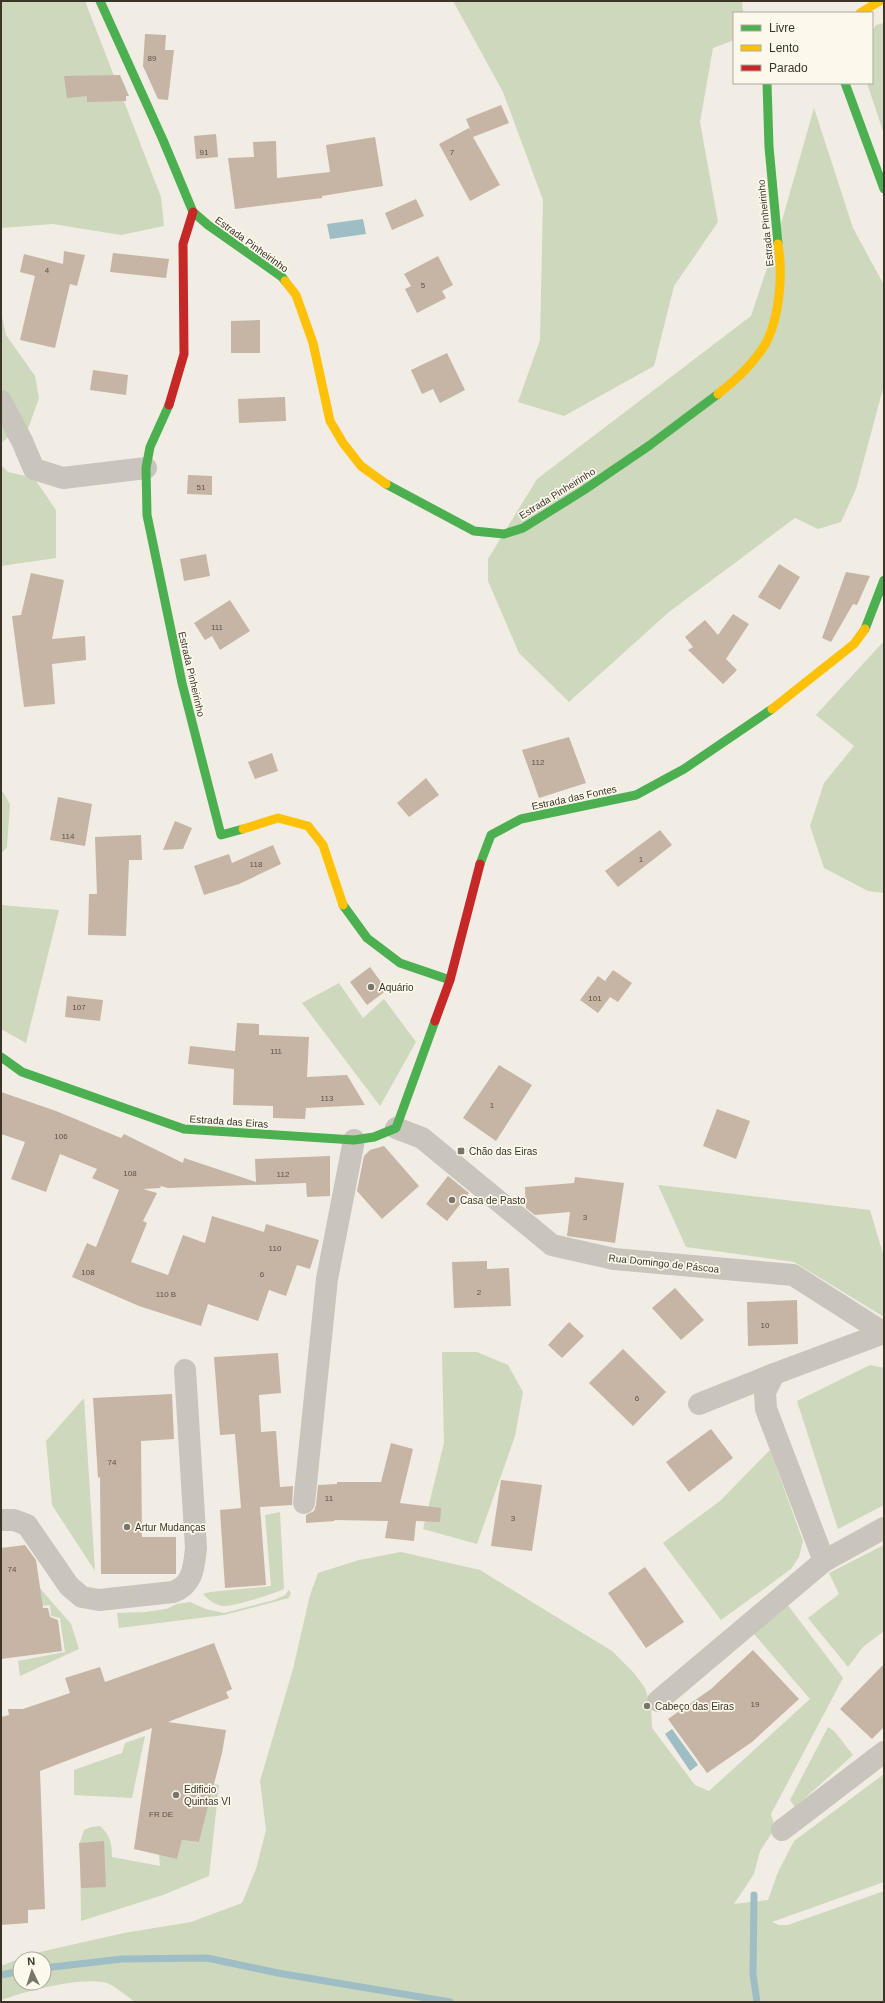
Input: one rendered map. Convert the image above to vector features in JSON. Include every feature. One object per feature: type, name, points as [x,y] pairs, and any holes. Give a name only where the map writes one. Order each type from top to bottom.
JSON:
[{"type":"street","name":"Estrada Pinheirinho","points":[[100,1],[178,174],[193,212],[208,225],[282,277],[296,295],[314,343],[330,421],[343,443],[361,466],[393,489],[474,531],[504,534],[529,524],[584,490],[650,445],[729,385],[750,365],[766,342],[778,304],[781,262],[774,213],[769,154],[767,84]]},
{"type":"street","points":[[862,12],[880,1]]},
{"type":"street","points":[[845,84],[884,189]]},
{"type":"street","name":"Estrada Pinheirinho","points":[[193,212],[183,244],[184,354],[170,402],[150,448],[146,468],[147,515],[182,683],[221,835],[278,818],[308,826],[323,845],[342,904],[367,938],[400,963],[450,980]]},
{"type":"street","points":[[1,401],[34,469],[64,478],[146,468]]},
{"type":"street","name":"Estrada das Fontes","points":[[396,1128],[450,980],[480,863],[491,835],[521,819],[636,795],[684,769],[756,721],[854,644],[868,625],[884,580]]},
{"type":"street","name":"Estrada das Eiras","points":[[1,1057],[22,1072],[184,1129],[354,1140],[374,1137],[396,1128]]},
{"type":"street","name":"Rua Domingo de Páscoa","points":[[396,1128],[422,1138],[552,1246],[614,1259],[793,1275],[884,1333]]},
{"type":"street","points":[[304,1503],[327,1279],[354,1140]]},
{"type":"street","points":[[699,1404],[884,1333]]},
{"type":"street","points":[[1,1520],[14,1520],[27,1525],[69,1586],[82,1598],[99,1600],[173,1592],[183,1588],[193,1570],[196,1548],[185,1370]]},
{"type":"street","points":[[774,1374],[765,1392],[766,1409],[824,1560]]},
{"type":"street","points":[[658,1701],[824,1560],[884,1528]]},
{"type":"street","points":[[782,1830],[884,1752]]},
{"type":"green space","points":[[1,1],[85,1],[161,197],[164,226],[121,235],[53,224],[1,228]]},
{"type":"green space","points":[[453,1],[742,1],[743,12],[733,12],[733,40],[713,48],[700,122],[718,222],[674,286],[654,366],[564,416],[518,402],[540,340],[543,200],[503,92]]},
{"type":"green space","points":[[884,23],[884,134],[867,84],[873,84],[873,30],[876,25]]},
{"type":"green space","points":[[814,108],[853,228],[884,285],[884,385],[856,489],[841,522],[818,529],[795,518],[669,612],[569,702],[519,653],[488,581],[488,559],[537,479],[751,316],[777,238]]},
{"type":"green space","points":[[1,312],[6,335],[35,376],[39,398],[28,429],[11,435],[1,443]]},
{"type":"green space","points":[[1,465],[8,472],[34,478],[56,510],[56,558],[1,566]]},
{"type":"green space","points":[[884,641],[884,893],[868,891],[824,868],[810,826],[824,783],[854,746],[816,715]]},
{"type":"green space","points":[[1,789],[10,804],[7,847],[1,854]]},
{"type":"green space","points":[[1,905],[59,910],[26,1043],[1,1029]]},
{"type":"green space","points":[[339,983],[363,1018],[384,999],[416,1042],[380,1106],[302,1003]]},
{"type":"green space","points":[[658,1185],[870,1210],[884,1257],[884,1317],[794,1262],[686,1247]]},
{"type":"green space","points":[[442,1352],[477,1352],[508,1365],[523,1392],[515,1436],[477,1544],[423,1529],[444,1443]]},
{"type":"green space","points":[[870,1365],[884,1368],[884,1505],[838,1529],[797,1401]]},
{"type":"green space","points":[[84,1398],[95,1571],[52,1505],[46,1441]]},
{"type":"green space","points":[[770,1450],[803,1541],[799,1557],[791,1569],[721,1620],[663,1543],[720,1501]]},
{"type":"green space","points":[[280,1512],[284,1589],[229,1606],[215,1604],[203,1594],[271,1586],[265,1515]]},
{"type":"green space","points":[[884,1545],[884,1631],[863,1647],[848,1667],[808,1618],[839,1594],[829,1573]]},
{"type":"green space","points":[[401,1552],[480,1570],[612,1651],[634,1673],[645,1688],[651,1708],[652,1728],[695,1785],[709,1791],[810,1699],[754,1634],[787,1604],[843,1678],[771,1814],[775,1828],[760,1851],[754,1874],[734,1904],[768,1900],[778,1872],[794,1841],[884,1774],[884,1882],[772,1922],[779,1925],[788,1925],[884,1891],[884,2002],[135,2002],[107,1983],[83,1981],[52,1986],[52,1951],[44,1951],[124,1933],[191,1922],[242,1903],[256,1869],[266,1830],[260,1781],[293,1669],[310,1595],[318,1573],[359,1560]]},
{"type":"green space","points":[[38,1586],[71,1624],[79,1649],[20,1676],[18,1661],[65,1652],[60,1618],[51,1616],[50,1605],[31,1607]]},
{"type":"green space","points":[[289,1590],[291,1593],[289,1598],[224,1615],[119,1628],[117,1613],[146,1612],[166,1609],[177,1604],[190,1602],[206,1609],[224,1613],[274,1600],[285,1595]]},
{"type":"green space","points":[[828,1727],[834,1731],[853,1755],[795,1807],[790,1800]]},
{"type":"green space","points":[[145,1736],[132,1798],[74,1795],[74,1770],[122,1753],[125,1743]]},
{"type":"green space","points":[[214,1784],[219,1785],[209,1876],[163,1895],[81,1921],[80,1842],[84,1830],[91,1827],[100,1826],[110,1840],[112,1857],[160,1866],[159,1854],[177,1859],[182,1840],[199,1842]]},
{"type":"green space","points":[[12,1962],[12,1991],[33,1991],[1,2000],[1,1966]]},
{"type":"water","points":[[363,219],[366,234],[330,239],[327,224]]},
{"type":"water","points":[[672,1729],[698,1765],[690,1771],[665,1734]]},
{"type":"building","points":[[145,34],[166,35],[165,50],[174,50],[168,100],[158,99],[143,66]]},
{"type":"building","points":[[120,75],[129,96],[126,96],[126,101],[87,102],[87,96],[67,98],[64,76]]},
{"type":"building","points":[[501,105],[509,123],[473,137],[500,185],[470,201],[439,144],[469,128],[471,131],[466,119]]},
{"type":"building","points":[[216,134],[218,157],[196,159],[194,136]]},
{"type":"building","points":[[375,137],[383,186],[322,196],[322,198],[235,209],[228,158],[254,157],[253,142],[276,141],[277,178],[330,172],[326,145]]},
{"type":"building","points":[[416,199],[424,216],[392,230],[385,213]]},
{"type":"building","points":[[64,251],[85,255],[77,286],[70,284],[55,348],[20,340],[35,276],[20,272],[24,254],[63,264]]},
{"type":"building","points":[[113,253],[169,259],[166,278],[110,272]]},
{"type":"building","points":[[438,256],[453,285],[442,291],[446,298],[417,313],[405,289],[411,286],[404,274]]},
{"type":"building","points":[[260,320],[260,353],[231,353],[231,321]]},
{"type":"building","points":[[447,353],[465,390],[440,403],[433,389],[422,394],[411,370]]},
{"type":"building","points":[[93,370],[128,375],[126,395],[90,390]]},
{"type":"building","points":[[285,397],[286,421],[239,423],[238,399]]},
{"type":"building","points":[[188,475],[212,476],[212,495],[187,494]]},
{"type":"building","points":[[206,554],[210,576],[184,581],[180,559]]},
{"type":"building","points":[[779,564],[800,577],[780,610],[758,597]]},
{"type":"building","points":[[846,572],[870,576],[857,605],[853,604],[831,642],[822,638]]},
{"type":"building","points":[[31,573],[64,580],[52,639],[85,636],[86,660],[52,664],[55,704],[24,707],[12,616],[21,615]]},
{"type":"building","points":[[230,600],[250,631],[220,650],[212,636],[205,640],[194,623]]},
{"type":"building","points":[[733,614],[749,624],[726,659],[737,670],[723,684],[688,650],[693,647],[685,637],[705,620],[718,635]]},
{"type":"building","points":[[569,737],[586,783],[539,798],[522,750]]},
{"type":"building","points":[[272,753],[278,771],[255,779],[248,762]]},
{"type":"building","points":[[426,778],[439,795],[409,817],[397,803]]},
{"type":"building","points":[[58,797],[92,804],[85,846],[50,840]]},
{"type":"building","points":[[175,821],[192,828],[183,849],[163,850]]},
{"type":"building","points":[[660,830],[672,845],[618,887],[605,871]]},
{"type":"building","points":[[141,835],[142,860],[129,860],[126,936],[88,935],[89,894],[97,894],[95,837]]},
{"type":"building","points":[[273,845],[281,864],[239,884],[204,895],[194,866],[229,854],[232,863]]},
{"type":"building","points":[[370,967],[387,990],[367,1005],[350,982]]},
{"type":"building","points":[[613,970],[632,983],[618,1002],[610,997],[598,1013],[580,1000],[598,976],[605,981]]},
{"type":"building","points":[[67,996],[103,1000],[100,1021],[65,1017]]},
{"type":"building","points":[[237,1023],[259,1024],[259,1035],[309,1037],[307,1077],[347,1075],[365,1105],[306,1108],[305,1119],[273,1118],[273,1106],[233,1105],[234,1069],[188,1064],[190,1046],[235,1051]]},
{"type":"building","points":[[499,1065],[532,1085],[496,1141],[463,1118]]},
{"type":"building","points":[[1,1092],[56,1111],[121,1138],[124,1134],[183,1163],[184,1158],[256,1182],[255,1159],[330,1156],[330,1196],[307,1197],[306,1183],[168,1188],[161,1186],[160,1188],[143,1189],[157,1193],[143,1221],[147,1223],[131,1262],[168,1275],[183,1235],[205,1243],[212,1216],[264,1232],[266,1224],[319,1240],[310,1269],[297,1265],[286,1296],[269,1290],[258,1321],[208,1304],[201,1326],[139,1306],[72,1277],[87,1243],[96,1247],[119,1190],[92,1178],[97,1169],[60,1154],[46,1192],[11,1179],[25,1142],[1,1134]]},
{"type":"building","points":[[717,1109],[750,1121],[736,1159],[703,1146]]},
{"type":"building","points":[[384,1146],[419,1186],[382,1219],[357,1191],[364,1156],[370,1150]]},
{"type":"building","points":[[448,1176],[469,1193],[447,1221],[426,1204]]},
{"type":"building","points":[[575,1177],[624,1183],[615,1243],[567,1236],[570,1212],[535,1215],[526,1208],[525,1187],[574,1183]]},
{"type":"building","points":[[487,1261],[487,1269],[509,1268],[511,1306],[454,1308],[452,1262]]},
{"type":"building","points":[[675,1288],[704,1320],[681,1340],[652,1308]]},
{"type":"building","points":[[797,1300],[798,1344],[748,1346],[747,1302]]},
{"type":"building","points":[[569,1322],[584,1336],[562,1358],[548,1345]]},
{"type":"building","points":[[623,1349],[666,1392],[633,1426],[589,1383]]},
{"type":"building","points":[[278,1353],[281,1393],[259,1395],[261,1432],[276,1431],[280,1487],[293,1486],[292,1505],[260,1507],[266,1585],[225,1588],[220,1510],[241,1508],[235,1434],[220,1435],[214,1357]]},
{"type":"building","points":[[172,1394],[174,1439],[141,1441],[142,1537],[176,1537],[176,1574],[101,1574],[100,1477],[98,1478],[93,1398]]},
{"type":"building","points":[[711,1429],[733,1458],[689,1492],[666,1462]]},
{"type":"building","points":[[391,1443],[413,1449],[400,1503],[441,1508],[440,1522],[416,1521],[414,1541],[385,1538],[388,1521],[334,1520],[335,1521],[306,1523],[306,1515],[314,1511],[316,1505],[318,1485],[337,1484],[337,1482],[381,1482]]},
{"type":"building","points":[[501,1480],[542,1485],[532,1551],[491,1546]]},
{"type":"building","points":[[25,1545],[36,1560],[43,1608],[48,1608],[50,1617],[58,1620],[62,1651],[1,1659],[1,1548]]},
{"type":"building","points":[[645,1567],[684,1622],[646,1648],[608,1593]]},
{"type":"building","points":[[214,1643],[232,1689],[226,1692],[229,1698],[168,1722],[226,1730],[222,1753],[199,1842],[182,1840],[177,1859],[134,1849],[152,1728],[40,1771],[45,1909],[28,1910],[28,1923],[1,1925],[1,1717],[9,1715],[8,1709],[23,1709],[70,1693],[65,1678],[100,1667],[105,1682]]},
{"type":"building","points":[[753,1650],[799,1699],[752,1742],[707,1773],[668,1719],[711,1689]]},
{"type":"building","points":[[884,1664],[884,1727],[872,1739],[840,1709]]},
{"type":"building","points":[[104,1841],[106,1887],[81,1888],[79,1843]]},
{"type":"waterway","points":[[754,1895],[753,1974],[757,2002]]},
{"type":"waterway","points":[[52,1967],[122,1959],[207,1958],[278,1973],[450,2002]]},
{"type":"waterway","points":[[1,1975],[12,1973]]},
{"type":"traffic: fast","points":[[100,1],[163,140],[193,212],[208,225],[282,277],[285,281]]},
{"type":"traffic: fast","points":[[767,84],[769,147],[778,244]]},
{"type":"traffic: fast","points":[[845,84],[884,189]]},
{"type":"traffic: fast","points":[[386,484],[474,531],[504,534],[523,528],[584,490],[650,445],[718,394]]},
{"type":"traffic: fast","points":[[169,405],[150,447],[146,468],[147,515],[182,683],[221,835],[243,829]]},
{"type":"traffic: fast","points":[[865,629],[884,580]]},
{"type":"traffic: fast","points":[[480,864],[491,835],[521,819],[636,795],[684,769],[772,709]]},
{"type":"traffic: fast","points":[[343,905],[367,938],[400,963],[450,980]]},
{"type":"traffic: fast","points":[[1,1057],[22,1072],[184,1129],[354,1140],[374,1137],[396,1128],[435,1021]]},
{"type":"traffic: slow","points":[[862,12],[880,1]]},
{"type":"traffic: slow","points":[[718,394],[738,377],[750,364],[766,343],[771,332],[779,294],[780,268],[778,244]]},
{"type":"traffic: slow","points":[[285,281],[296,295],[313,343],[330,421],[343,443],[361,466],[386,484]]},
{"type":"traffic: slow","points":[[772,709],[854,644],[865,629]]},
{"type":"traffic: slow","points":[[243,829],[278,818],[308,826],[323,845],[343,905]]},
{"type":"traffic: jam","points":[[169,405],[184,354],[183,244],[193,212]]},
{"type":"traffic: jam","points":[[435,1021],[450,980],[480,864]]},
{"type":"place","name":"Aquário","points":[[371,987]]},
{"type":"place","name":"Chão das Eiras","points":[[461,1151]]},
{"type":"place","name":"Casa de Pasto","points":[[452,1200]]},
{"type":"place","name":"Artur Mudanças","points":[[127,1527]]},
{"type":"place","name":"Cabeço das Eiras","points":[[647,1706]]},
{"type":"place","name":"Edificio Quintas VI","points":[[176,1795]]}]
